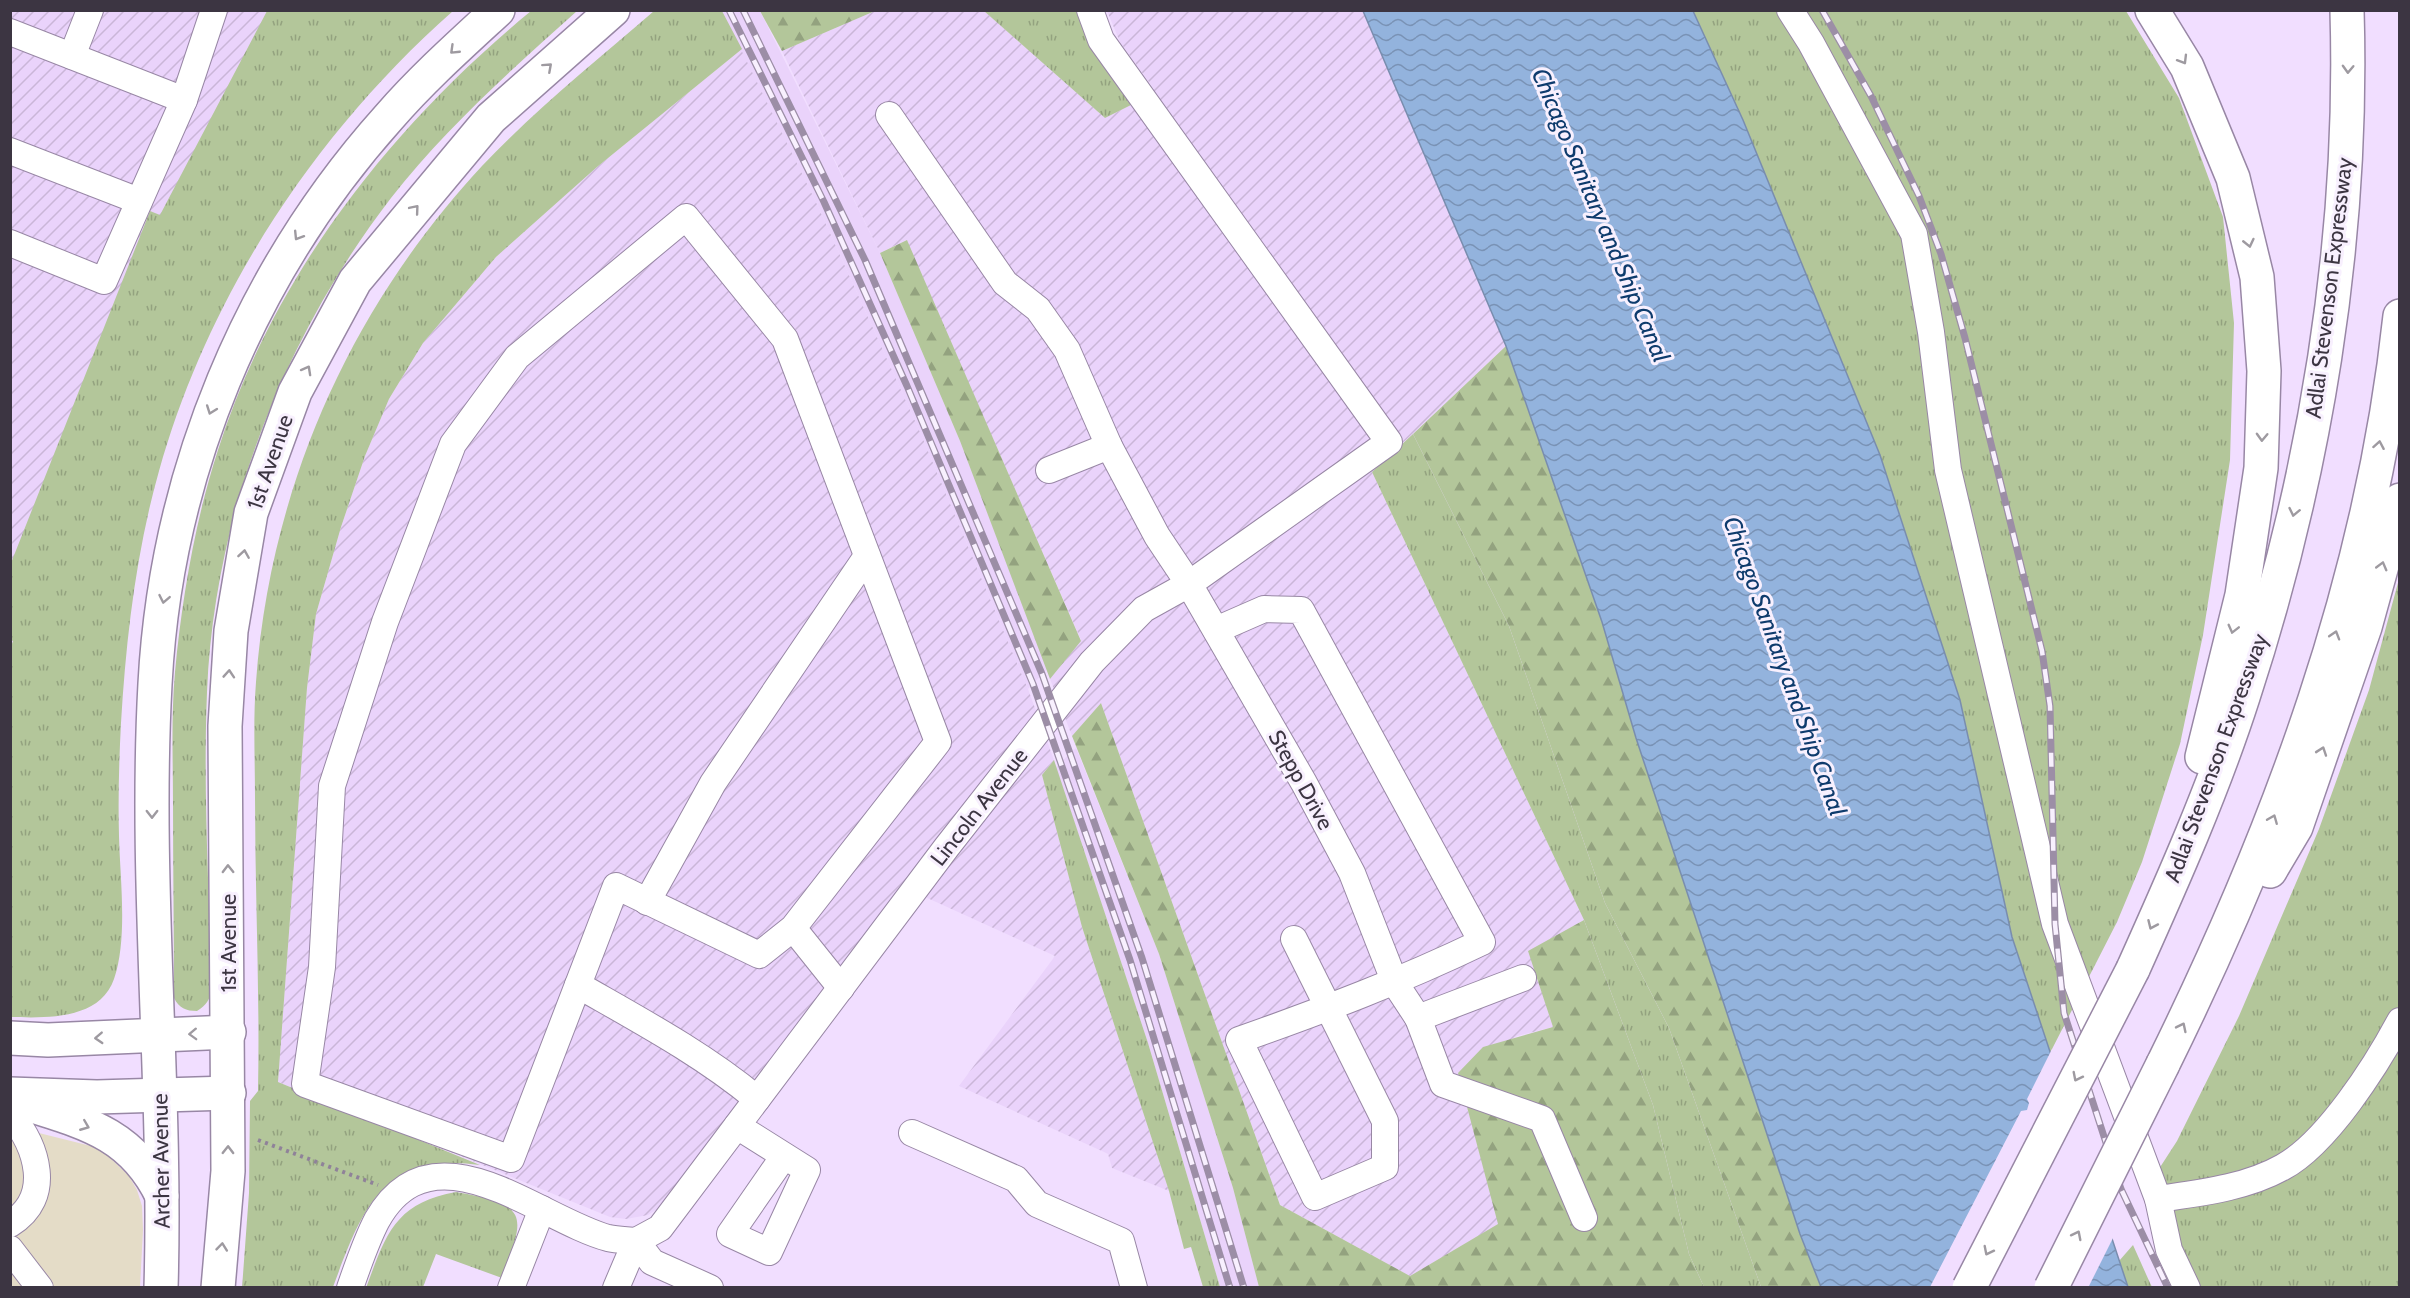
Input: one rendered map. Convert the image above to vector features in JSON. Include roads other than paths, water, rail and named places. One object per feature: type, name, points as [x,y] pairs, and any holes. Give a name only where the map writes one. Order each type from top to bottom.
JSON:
[{"type":"main road","name":"Archer Avenue","points":[[161,1287],[163,1198],[152,816],[155,682],[162,609],[178,524],[204,430],[233,357],[270,281],[332,189],[387,119],[458,46],[498,10]]},
{"type":"main road","name":"1st Avenue","points":[[229,1093],[225,726],[231,631],[251,513],[295,392],[355,282],[491,118],[613,10]]},
{"type":"main road","points":[[2152,10],[2187,67],[2233,178],[2257,277],[2264,371],[2261,468],[2242,595],[2172,881]]},
{"type":"main road","name":"Adlai Stevenson Expressway","points":[[1970,1287],[2133,969],[2172,881],[2243,699],[2287,544],[2316,409],[2344,183],[2347,10]]},
{"type":"main road","points":[[2051,1287],[2200,989],[2247,885],[2288,783],[2340,617],[2377,458],[2400,316]]},
{"type":"main road","points":[[2200,989],[2296,826],[2365,627],[2400,500]]},
{"type":"main road","points":[[10,1038],[48,1040],[229,1032]]},
{"type":"main road","points":[[10,1094],[97,1097],[229,1093],[228,1171],[218,1287]]},
{"type":"main road","points":[[10,1099],[55,1113],[122,1143],[151,1173],[163,1198]]},
{"type":"street","points":[[72,56],[90,10]]},
{"type":"street","points":[[10,243],[104,281],[184,100],[214,10]]},
{"type":"street","name":"Lincoln Avenue","points":[[636,1241],[660,1228],[1092,662],[1144,609],[1189,584],[1389,442],[1101,40],[1090,10]]},
{"type":"street","points":[[1790,10],[1816,53],[1914,234],[1931,332],[1948,470],[2055,924],[2158,1199],[2169,1250],[2187,1287]]},
{"type":"street","points":[[10,32],[184,100]]},
{"type":"street","name":"Stepp Drive","points":[[889,115],[1005,283],[1038,309],[1067,350],[1109,446],[1157,536],[1216,630],[1352,873],[1395,983],[1418,1018],[1443,1084],[1542,1119],[1584,1218]]},
{"type":"street","points":[[10,151],[139,201]]},
{"type":"street","points":[[686,217],[785,339],[938,742],[793,928],[759,955],[616,886],[511,1159],[305,1084],[322,967],[332,786],[385,622],[453,444],[517,357],[686,217]]},
{"type":"street","points":[[1049,470],[1109,446]]},
{"type":"street","points":[[647,902],[713,783],[867,556]]},
{"type":"street","points":[[1216,630],[1264,609],[1301,610],[1482,942],[1395,983],[1328,1009],[1239,1040],[1315,1197],[1384,1167],[1386,1121],[1328,1009],[1294,939]]},
{"type":"street","points":[[793,928],[841,988]]},
{"type":"street","points":[[1418,1018],[1524,978]]},
{"type":"street","points":[[578,986],[642,1021],[740,1085],[757,1099]]},
{"type":"street","points":[[2158,1199],[2194,1194],[2254,1179],[2283,1167],[2308,1150],[2344,1108],[2400,1021]]},
{"type":"street","points":[[10,1114],[33,1147],[39,1174],[31,1203],[19,1219],[10,1224]]},
{"type":"street","points":[[737,1126],[784,1156]]},
{"type":"street","points":[[912,1133],[1016,1179],[1037,1204],[1121,1240],[1134,1287]]},
{"type":"street","points":[[350,1287],[378,1219],[395,1198],[414,1184],[431,1177],[453,1176],[475,1180],[609,1238],[636,1241],[652,1262],[710,1287]]},
{"type":"street","points":[[511,1287],[542,1209]]},
{"type":"street","points":[[616,1287],[636,1241]]},
{"type":"street","points":[[10,1249],[40,1287]]},
{"type":"water","name":"Chicago Sanitary and Ship Canal","points":[[1363,11],[1693,11],[1743,120],[1880,455],[1960,700],[2012,937],[2128,1287],[1821,1287],[1800,1234],[1636,738],[1602,622],[1506,346]]},
{"type":"railway","points":[[729,10],[824,202],[907,386],[1033,684],[1130,960],[1230,1288]]},
{"type":"railway","points":[[743,10],[865,260],[1042,674],[1142,958],[1244,1288]]},
{"type":"railway","points":[[1822,10],[1871,96],[1919,196],[1941,254],[1965,338],[2042,651],[2050,706],[2055,924],[2064,1013],[2121,1189],[2168,1288]]}]
